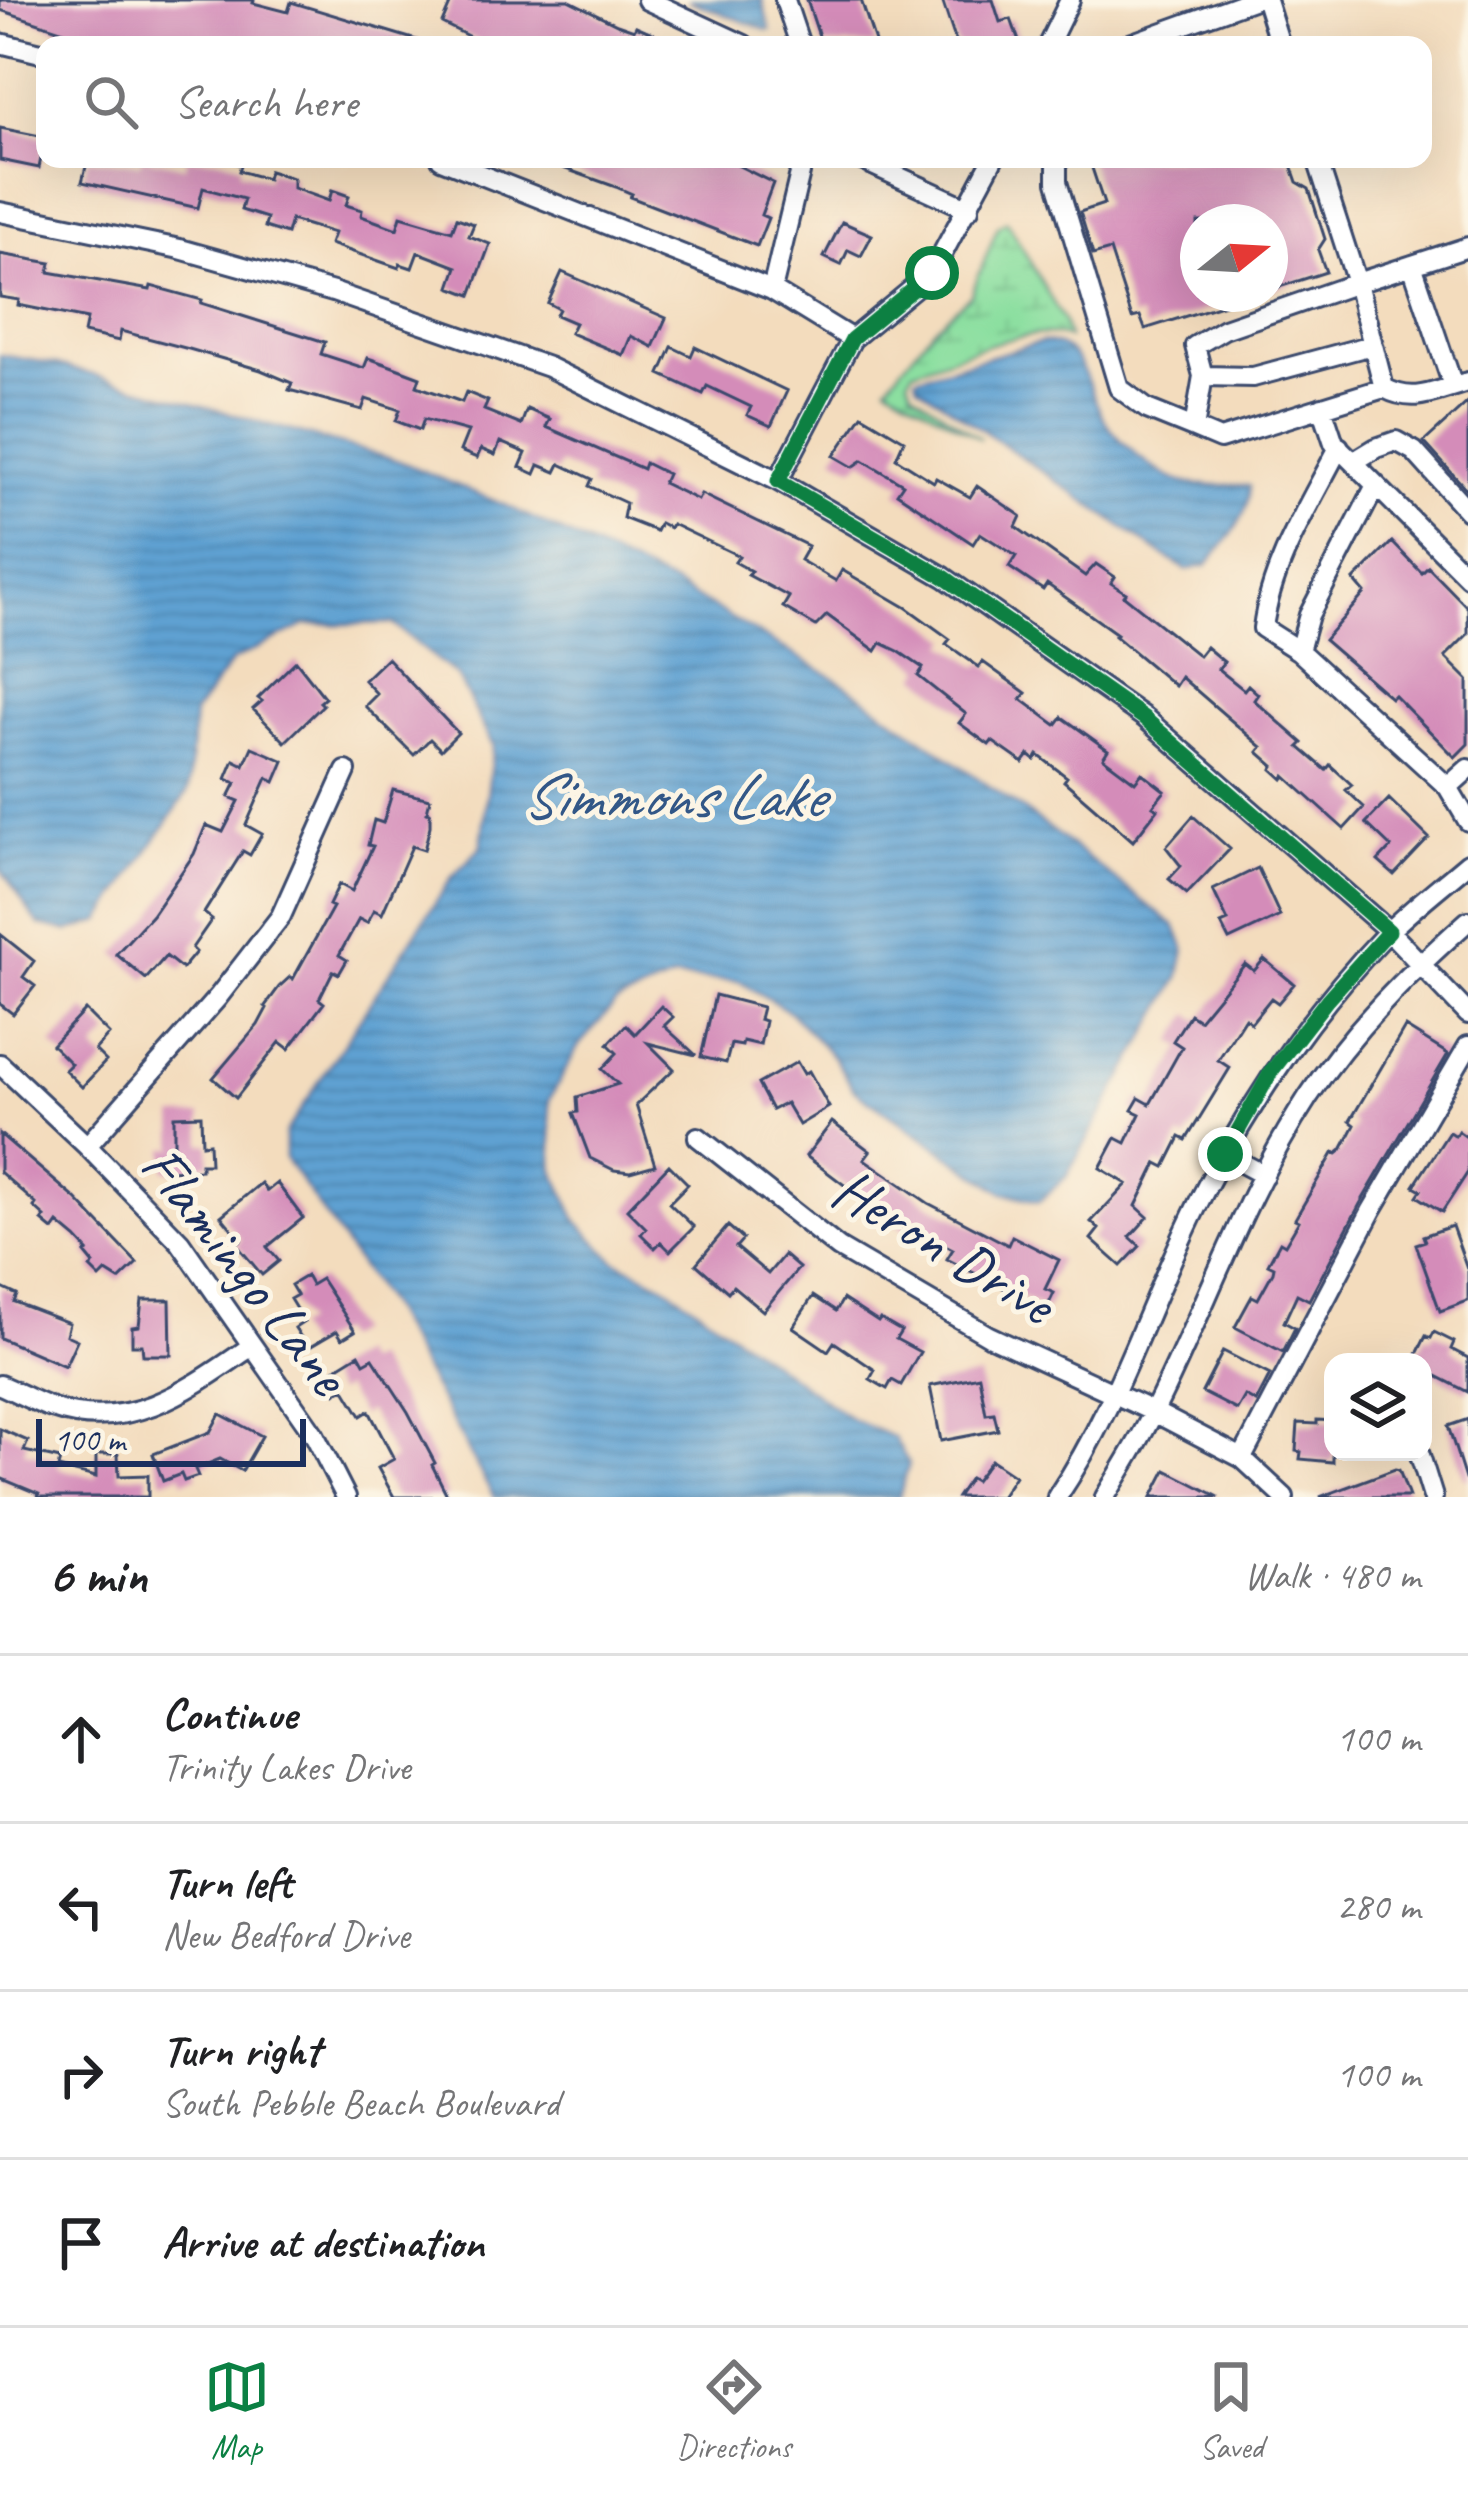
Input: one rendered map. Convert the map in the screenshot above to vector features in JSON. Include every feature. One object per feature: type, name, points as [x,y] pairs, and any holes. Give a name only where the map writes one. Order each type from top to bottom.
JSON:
[{"type":"street","points":[[647,0],[725,36]]},
{"type":"street","points":[[785,0],[797,36]]},
{"type":"street","points":[[1052,36],[1070,0]]},
{"type":"street","points":[[1152,36],[1252,0]]},
{"type":"street","points":[[1266,0],[1277,36]]},
{"type":"street","points":[[0,43],[36,52]]},
{"type":"street","points":[[464,168],[772,290],[852,339]]},
{"type":"street","points":[[772,290],[799,168]]},
{"type":"street","points":[[880,168],[969,208]]},
{"type":"street","points":[[778,481],[852,339],[932,273],[989,168]]},
{"type":"street","points":[[1058,168],[1057,182],[1119,388],[1147,409],[1220,439],[1384,388],[1413,398],[1460,384],[1412,265]]},
{"type":"street","points":[[1320,168],[1358,283],[1384,388]]},
{"type":"street","points":[[0,212],[180,249],[333,292],[548,367],[778,481],[944,577],[1144,718],[1389,931],[1468,1014]]},
{"type":"street","points":[[1194,428],[1203,376],[1196,346],[1224,329],[1468,247]]},
{"type":"street","points":[[1203,376],[1253,377],[1372,345]]},
{"type":"street","points":[[1322,407],[1346,455],[1468,577]]},
{"type":"street","points":[[1468,511],[1414,451],[1396,442],[1346,455],[1293,536],[1266,602],[1263,628],[1299,651],[1448,787],[1468,821]]},
{"type":"street","points":[[1299,651],[1309,615],[1375,487]]},
{"type":"street","points":[[1448,787],[1468,769]]},
{"type":"street","points":[[87,1146],[218,997],[280,916],[346,771]]},
{"type":"street","points":[[1057,1497],[1114,1396],[1205,1189],[1271,1072],[1389,931],[1468,862]]},
{"type":"street","points":[[1105,1497],[1154,1412],[1244,1209],[1308,1097],[1358,1029],[1419,964],[1468,921]]},
{"type":"street","points":[[1242,1458],[1372,1210],[1468,1046]]},
{"type":"street","name":"Flamingo Lane","points":[[0,1064],[180,1242],[314,1434],[346,1497]]},
{"type":"street","name":"Heron Drive","points":[[698,1137],[838,1248],[988,1336],[1242,1458],[1284,1497]]},
{"type":"street","points":[[1225,1154],[1264,1175]]},
{"type":"street","points":[[0,1384],[56,1410],[122,1417],[177,1397],[252,1346]]},
{"type":"street","points":[[1422,1461],[1433,1497]]},
{"type":"green space","points":[[1007,221],[1063,320],[1068,338],[1014,338],[914,370],[908,379],[912,391],[981,439],[887,385],[934,328],[971,295],[998,226]]},
{"type":"water","points":[[688,0],[762,0],[770,30],[766,30]]},
{"type":"water","points":[[1042,342],[1057,345],[1077,360],[1108,425],[1150,465],[1186,483],[1249,486],[1242,518],[1207,565],[1187,570],[1167,558],[918,385],[916,377]]},
{"type":"water","name":"Simmons Lake","points":[[0,355],[54,364],[399,461],[674,585],[843,683],[1054,832],[1176,927],[1185,950],[1179,978],[1066,1177],[1039,1201],[1004,1193],[854,1090],[833,1056],[790,1012],[739,981],[674,978],[616,1003],[579,1045],[549,1100],[554,1171],[577,1221],[614,1260],[663,1284],[851,1419],[894,1438],[909,1464],[899,1497],[494,1497],[389,1308],[285,1158],[285,1134],[452,877],[481,847],[493,746],[458,677],[392,623],[305,625],[232,661],[194,713],[188,791],[101,921],[69,931],[39,925],[0,868]]},
{"type":"building","points":[[0,0],[254,0],[288,12],[291,2],[403,36],[79,36],[0,10]]},
{"type":"building","points":[[452,0],[568,0],[617,24],[659,36],[468,36],[442,23]]},
{"type":"building","points":[[807,0],[861,0],[873,36],[819,36]]},
{"type":"building","points":[[942,0],[993,0],[1000,22],[1011,19],[1017,36],[954,36]]},
{"type":"building","points":[[0,128],[36,135],[36,167],[0,160]]},
{"type":"building","points":[[86,168],[240,168],[267,179],[269,171],[293,178],[293,188],[329,201],[332,190],[349,196],[346,205],[362,210],[361,216],[397,229],[401,216],[452,231],[457,218],[474,224],[469,236],[490,244],[471,295],[450,287],[457,267],[418,252],[412,268],[400,264],[399,268],[330,244],[334,233],[291,220],[287,234],[265,227],[267,218],[241,210],[244,199],[203,188],[198,208],[82,182]]},
{"type":"building","points":[[563,168],[743,168],[773,183],[761,215],[768,218],[757,246],[630,197],[632,194]]},
{"type":"building","points":[[1092,168],[1292,168],[1297,182],[1309,189],[1325,239],[1318,250],[1326,272],[1288,284],[1288,204],[1180,204],[1180,312],[1199,312],[1145,329],[1140,316],[1132,318],[1110,250],[1093,255],[1080,212],[1104,204]]},
{"type":"building","points":[[842,222],[872,235],[861,256],[848,250],[841,265],[824,257]]},
{"type":"building","points":[[0,254],[51,263],[49,272],[150,290],[151,286],[202,300],[325,342],[321,354],[364,368],[368,358],[420,377],[417,386],[462,402],[466,392],[488,401],[484,410],[521,425],[527,409],[550,419],[546,427],[643,469],[645,463],[667,474],[663,483],[698,500],[701,494],[808,546],[800,560],[836,581],[842,570],[907,608],[950,639],[946,644],[979,667],[983,662],[1026,693],[1021,699],[1056,725],[1062,717],[1108,750],[1103,758],[1135,782],[1142,773],[1165,791],[1153,806],[1158,809],[1133,841],[1038,755],[1035,760],[1029,755],[1023,763],[959,723],[966,714],[918,676],[923,668],[898,651],[881,643],[876,651],[827,615],[816,626],[783,607],[789,597],[748,575],[751,571],[735,562],[739,556],[672,524],[670,528],[660,523],[656,531],[623,518],[626,503],[589,486],[592,479],[560,464],[556,472],[539,465],[535,474],[520,467],[526,453],[500,442],[495,455],[481,449],[477,458],[460,451],[468,431],[424,419],[420,430],[396,421],[400,410],[366,399],[362,410],[289,390],[292,383],[261,370],[189,349],[121,331],[119,341],[84,333],[87,319],[0,297]]},
{"type":"building","points":[[562,272],[666,318],[653,347],[631,336],[623,355],[570,333],[575,323],[556,315],[559,309],[548,303]]},
{"type":"building","points":[[672,347],[691,356],[695,347],[787,391],[771,426],[747,415],[751,407],[707,386],[703,394],[660,374]]},
{"type":"building","points":[[1468,402],[1468,491],[1424,442]]},
{"type":"building","points":[[862,415],[904,440],[896,458],[970,497],[977,486],[1021,516],[1016,527],[1085,576],[1096,564],[1115,577],[1111,583],[1124,596],[1199,656],[1206,647],[1224,662],[1218,669],[1244,690],[1248,685],[1258,694],[1254,700],[1303,743],[1299,747],[1352,785],[1346,790],[1364,807],[1344,829],[1272,769],[1258,752],[1262,747],[1181,677],[1175,686],[1117,634],[1047,584],[1043,590],[1009,567],[1016,556],[980,533],[973,544],[897,493],[903,484],[863,460],[853,467],[834,456]]},
{"type":"building","points":[[1392,542],[1422,573],[1428,567],[1468,608],[1468,634],[1445,657],[1468,680],[1468,744],[1455,757],[1394,695],[1391,698],[1324,640],[1365,593],[1354,580]]},
{"type":"building","points":[[387,658],[458,733],[441,750],[430,739],[414,755],[365,706],[377,694],[364,680]]},
{"type":"building","points":[[296,661],[325,698],[285,742],[253,709],[262,701],[258,698]]},
{"type":"building","points":[[252,747],[284,761],[275,782],[267,778],[246,825],[262,834],[250,855],[243,851],[204,913],[212,919],[192,948],[196,952],[182,969],[166,956],[146,979],[116,954],[152,915],[194,854],[206,825],[223,832],[239,801],[229,797],[236,783],[226,779],[234,760],[244,765]]},
{"type":"building","points":[[393,790],[430,799],[424,850],[412,846],[382,914],[374,910],[367,923],[359,919],[339,955],[347,960],[339,974],[333,971],[319,999],[324,1003],[289,1049],[280,1042],[236,1098],[213,1078],[258,1025],[279,987],[293,979],[333,907],[329,905],[339,884],[352,891],[373,846],[368,845],[374,820],[383,823]]},
{"type":"building","points":[[1389,799],[1429,838],[1394,875],[1378,861],[1391,847],[1366,823]]},
{"type":"building","points":[[1193,816],[1230,849],[1187,894],[1169,879],[1181,866],[1166,847]]},
{"type":"building","points":[[1258,868],[1280,916],[1229,940],[1221,924],[1228,921],[1213,890]]},
{"type":"building","points":[[0,934],[34,961],[23,977],[35,986],[13,1014],[0,1004]]},
{"type":"building","points":[[1264,959],[1294,984],[1278,1003],[1271,998],[1251,1023],[1245,1018],[1218,1060],[1230,1068],[1186,1140],[1180,1137],[1165,1167],[1157,1163],[1136,1206],[1148,1217],[1130,1237],[1140,1246],[1121,1266],[1091,1239],[1099,1229],[1091,1222],[1127,1184],[1100,1168],[1116,1138],[1126,1143],[1140,1114],[1132,1110],[1139,1098],[1150,1104],[1182,1047],[1173,1041],[1190,1014],[1199,1020],[1245,964],[1254,971]]},
{"type":"building","points":[[715,995],[762,1007],[759,1019],[765,1021],[760,1045],[731,1044],[726,1063],[701,1057]]},
{"type":"building","points":[[661,1006],[673,1017],[664,1026],[696,1055],[648,1043],[674,1069],[636,1105],[655,1165],[630,1172],[614,1170],[590,1158],[573,1113],[578,1112],[577,1097],[618,1084],[602,1069],[617,1053],[608,1044],[626,1025],[635,1034]]},
{"type":"building","points":[[85,1010],[109,1034],[95,1050],[106,1061],[82,1087],[65,1070],[71,1064],[52,1045]]},
{"type":"building","points":[[1405,1027],[1448,1054],[1309,1300],[1297,1294],[1284,1322],[1295,1328],[1283,1352],[1235,1327],[1252,1296],[1258,1299],[1273,1272],[1268,1264],[1280,1242],[1285,1245],[1334,1152],[1342,1150],[1355,1125],[1350,1121]]},
{"type":"building","points":[[797,1062],[804,1074],[809,1071],[829,1107],[799,1125],[786,1103],[772,1110],[758,1084]]},
{"type":"building","points":[[201,1115],[202,1144],[209,1143],[210,1164],[201,1164],[201,1170],[165,1171],[165,1148],[174,1148],[174,1116]]},
{"type":"building","points":[[832,1122],[870,1151],[864,1159],[928,1203],[1008,1245],[1012,1236],[1059,1260],[1045,1289],[1054,1293],[1046,1310],[947,1259],[953,1249],[897,1225],[806,1156]]},
{"type":"building","points":[[1458,1131],[1468,1138],[1468,1172],[1442,1212],[1417,1196],[1421,1190],[1414,1186],[1449,1132],[1455,1136]]},
{"type":"building","points":[[0,1134],[76,1199],[137,1263],[119,1280],[106,1272],[100,1278],[90,1268],[94,1264],[88,1251],[76,1238],[58,1223],[53,1230],[42,1221],[45,1217],[36,1204],[0,1172]]},
{"type":"building","points":[[669,1165],[688,1184],[669,1203],[694,1227],[670,1251],[661,1242],[655,1248],[641,1234],[646,1228],[627,1209]]},
{"type":"building","points":[[261,1183],[267,1191],[277,1183],[303,1218],[267,1247],[279,1261],[262,1275],[236,1244],[241,1240],[221,1216]]},
{"type":"building","points":[[728,1226],[743,1239],[736,1247],[768,1274],[784,1255],[799,1268],[763,1311],[733,1286],[728,1292],[696,1264]]},
{"type":"building","points":[[1452,1226],[1468,1271],[1468,1301],[1440,1311],[1416,1244],[1425,1241],[1423,1236]]},
{"type":"building","points":[[306,1276],[311,1285],[321,1279],[355,1331],[342,1339],[337,1331],[308,1348],[295,1328],[304,1322],[290,1299],[297,1295],[291,1285]]},
{"type":"building","points":[[0,1287],[17,1295],[14,1302],[69,1323],[66,1335],[77,1340],[65,1366],[0,1338]]},
{"type":"building","points":[[813,1296],[836,1311],[843,1299],[901,1331],[896,1339],[920,1352],[901,1385],[892,1380],[887,1389],[870,1379],[875,1370],[834,1342],[828,1351],[793,1327]]},
{"type":"building","points":[[142,1300],[170,1300],[171,1355],[143,1355],[142,1345],[132,1345],[132,1327],[139,1326]]},
{"type":"building","points":[[1434,1332],[1454,1342],[1451,1349],[1468,1358],[1468,1392],[1432,1374],[1432,1353],[1418,1353],[1426,1336],[1431,1338]]},
{"type":"building","points":[[1223,1351],[1270,1375],[1256,1402],[1245,1396],[1237,1410],[1202,1392]]},
{"type":"building","points":[[359,1354],[364,1363],[373,1358],[408,1412],[448,1497],[394,1497],[378,1468],[394,1459],[369,1411],[361,1416],[344,1388],[336,1393],[325,1375]]},
{"type":"building","points":[[979,1376],[986,1414],[994,1413],[998,1430],[941,1441],[930,1386]]},
{"type":"building","points":[[220,1414],[262,1436],[242,1471],[220,1459],[195,1469],[198,1476],[184,1481],[181,1474],[163,1481],[153,1454],[210,1432]]},
{"type":"building","points":[[1468,1419],[1468,1478],[1465,1479],[1448,1426]]},
{"type":"building","points":[[1324,1420],[1324,1461],[1333,1462],[1300,1459],[1301,1452],[1296,1451],[1298,1423]]},
{"type":"building","points":[[0,1429],[28,1441],[24,1451],[60,1459],[58,1468],[96,1477],[96,1454],[118,1454],[119,1476],[148,1475],[148,1497],[38,1497],[0,1478]]},
{"type":"building","points":[[991,1460],[1015,1476],[1001,1497],[957,1497],[970,1478],[975,1481]]},
{"type":"building","points":[[1395,1469],[1409,1497],[1320,1497]]},
{"type":"building","points":[[1166,1470],[1219,1497],[1152,1497]]},
{"type":"route","points":[[932,273],[852,339],[778,481],[944,577],[1144,718],[1389,931],[1271,1072],[1225,1154]]}]
